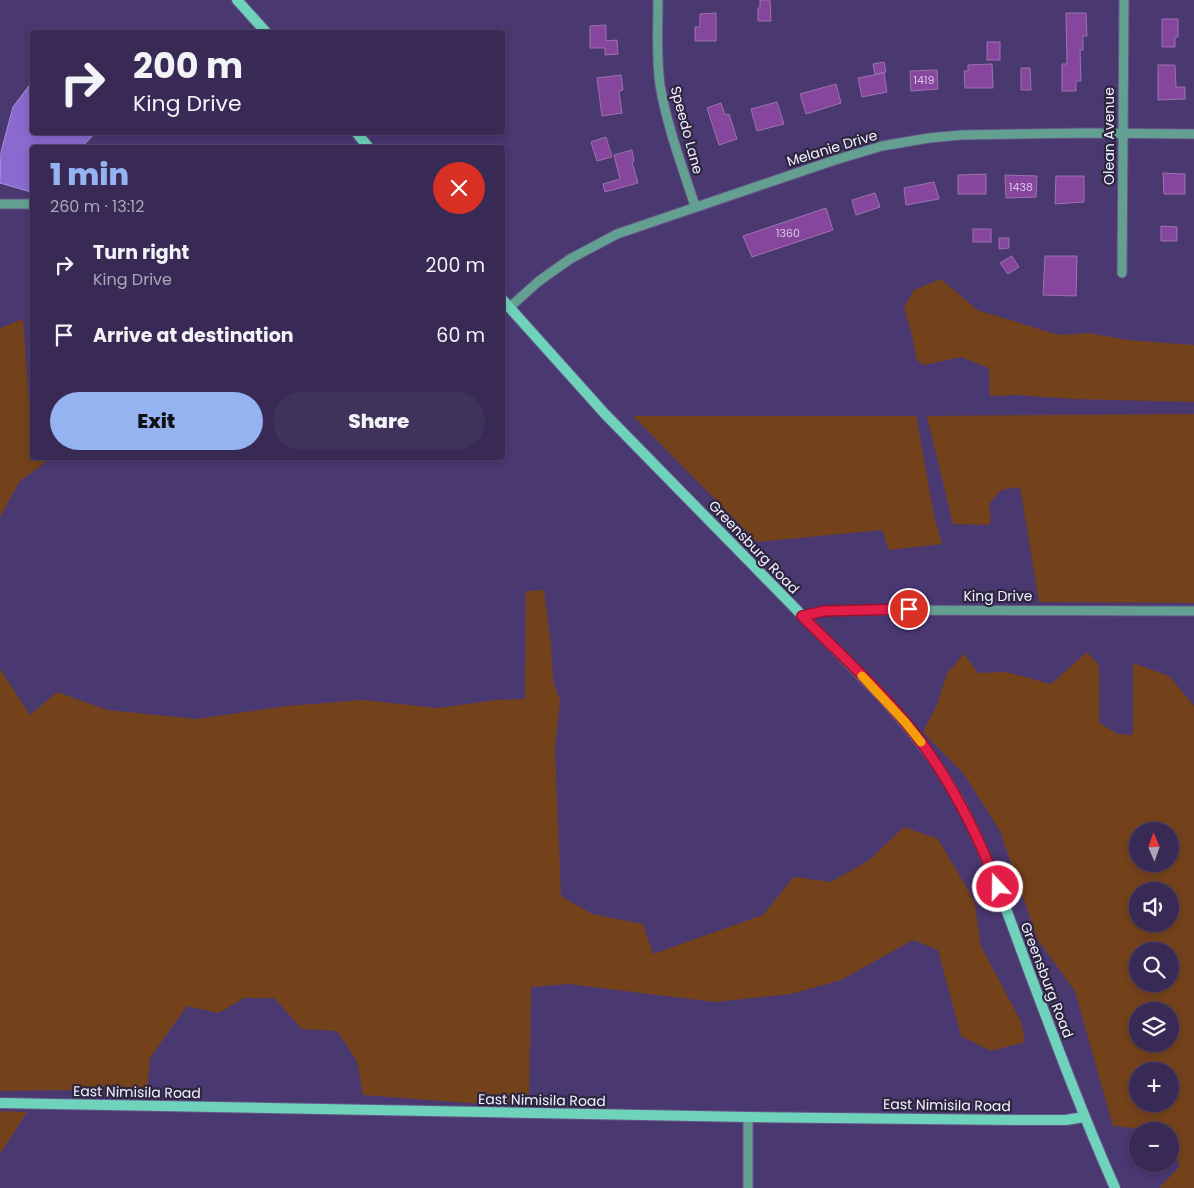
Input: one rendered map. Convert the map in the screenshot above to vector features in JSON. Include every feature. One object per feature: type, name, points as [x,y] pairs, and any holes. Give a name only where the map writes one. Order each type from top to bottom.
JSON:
[{"type":"main road","points":[[237,0],[264,30]]},
{"type":"main road","points":[[358,135],[367,145]]},
{"type":"main road","name":"Greensburg Road","points":[[505,301],[605,414],[905,722],[940,769],[958,800],[991,870],[1084,1117],[1115,1188]]},
{"type":"main road","name":"East Nimisila Road","points":[[0,1103],[748,1117],[1066,1120],[1084,1117]]},
{"type":"street","name":"Speedo Lane","points":[[658,0],[660,84],[666,115],[695,206]]},
{"type":"street","name":"Olean Avenue","points":[[1122,272],[1124,0]]},
{"type":"street","name":"Melanie Drive","points":[[510,307],[539,281],[594,246],[625,231],[695,206],[882,146],[960,135],[1194,134]]},
{"type":"street","points":[[0,204],[30,204]]},
{"type":"street","name":"King Drive","points":[[802,616],[824,611],[855,610],[1194,611]]},
{"type":"street","points":[[748,1117],[748,1188]]},
{"type":"shaded area","points":[[30,85],[30,135],[93,135],[84,145],[30,145],[30,192],[0,183],[1,152],[13,107]]},
{"type":"shaded area","points":[[941,279],[977,310],[1059,335],[1089,333],[1127,340],[1194,345],[1194,402],[1074,399],[1016,395],[990,396],[989,368],[961,357],[924,365],[917,361],[904,308],[914,290]]},
{"type":"shaded area","points":[[23,319],[30,403],[30,460],[49,460],[20,481],[0,517],[0,328]]},
{"type":"shaded area","points":[[1194,414],[1194,603],[1039,602],[1020,487],[1001,490],[989,504],[991,520],[989,525],[953,524],[927,416]]},
{"type":"shaded area","points":[[633,416],[916,416],[935,520],[942,544],[889,550],[882,530],[757,542]]},
{"type":"shaded area","points":[[544,590],[551,645],[553,681],[560,700],[555,748],[561,896],[592,914],[643,924],[653,954],[763,915],[794,877],[831,882],[868,861],[904,827],[938,839],[974,900],[981,946],[1021,1022],[1025,1042],[991,1051],[961,1036],[938,950],[913,940],[841,980],[791,994],[715,1002],[568,984],[531,987],[529,1104],[468,1103],[363,1095],[357,1061],[337,1031],[302,1029],[274,998],[244,998],[219,1013],[187,1006],[150,1058],[147,1089],[0,1091],[0,669],[30,715],[57,692],[107,710],[196,719],[287,706],[363,700],[437,708],[497,700],[525,699],[526,591]]},
{"type":"shaded area","points":[[1087,652],[1099,665],[1099,723],[1118,734],[1133,735],[1133,663],[1169,676],[1194,706],[1194,1188],[1159,1188],[1174,1172],[1179,1172],[1179,1122],[1129,1122],[1129,1128],[1113,1126],[1075,991],[1038,940],[1000,831],[964,774],[923,732],[937,705],[947,673],[964,654],[978,673],[1006,672],[1051,684]]},
{"type":"shaded area","points":[[0,1111],[27,1112],[0,1154]]},
{"type":"building","points":[[760,0],[770,0],[771,21],[758,21]]},
{"type":"building","points":[[716,13],[716,41],[695,41],[695,27],[700,27],[700,14]]},
{"type":"building","points":[[1066,13],[1086,13],[1087,36],[1083,36],[1083,50],[1080,50],[1081,81],[1076,81],[1076,91],[1062,91],[1062,64],[1067,64]]},
{"type":"building","points":[[1162,19],[1178,19],[1178,37],[1175,37],[1175,47],[1162,47]]},
{"type":"building","points":[[606,25],[606,41],[617,40],[618,54],[605,55],[605,48],[590,48],[590,26]]},
{"type":"building","points":[[987,42],[1000,42],[1000,60],[987,60]]},
{"type":"building","points":[[884,62],[886,72],[875,74],[873,64]]},
{"type":"building","points":[[992,64],[993,88],[965,88],[964,71],[968,71],[968,65]]},
{"type":"building","points":[[1158,65],[1175,65],[1176,87],[1185,87],[1185,99],[1158,100]]},
{"type":"building","points":[[1021,68],[1030,68],[1031,90],[1021,90]]},
{"type":"building","points":[[937,70],[938,89],[911,91],[910,71]]},
{"type":"building","points":[[884,73],[887,92],[862,97],[858,78]]},
{"type":"building","points":[[621,75],[623,90],[619,91],[622,113],[602,116],[597,78]]},
{"type":"building","points":[[836,84],[841,103],[806,114],[800,94]]},
{"type":"building","points":[[777,102],[784,124],[757,131],[751,109]]},
{"type":"building","points":[[721,103],[725,115],[729,114],[737,139],[719,145],[707,108]]},
{"type":"building","points":[[606,137],[612,157],[597,161],[591,142]]},
{"type":"building","points":[[632,150],[634,161],[632,162],[638,183],[605,192],[603,184],[620,179],[614,155]]},
{"type":"building","points":[[1163,173],[1185,174],[1185,194],[1164,194]]},
{"type":"building","points":[[986,174],[986,194],[958,194],[958,175]]},
{"type":"building","points":[[1005,175],[1037,176],[1036,197],[1006,198]]},
{"type":"building","points":[[1056,176],[1084,176],[1084,202],[1055,204]]},
{"type":"building","points":[[934,182],[939,199],[906,205],[904,188]]},
{"type":"building","points":[[875,193],[880,207],[856,215],[852,200]]},
{"type":"building","points":[[826,208],[833,230],[752,257],[743,236]]},
{"type":"building","points":[[1161,226],[1177,227],[1177,241],[1161,241]]},
{"type":"building","points":[[973,229],[991,229],[991,242],[973,242]]},
{"type":"building","points":[[999,238],[1009,238],[1009,248],[999,249]]},
{"type":"building","points":[[1012,256],[1019,267],[1008,274],[1000,263]]},
{"type":"building","points":[[1045,256],[1077,256],[1076,296],[1043,295]]},
{"type":"slow traffic","points":[[862,676],[921,742]]},
{"type":"route","points":[[909,609],[824,611],[802,616],[884,699],[924,746],[958,800],[974,831],[998,887]]}]
